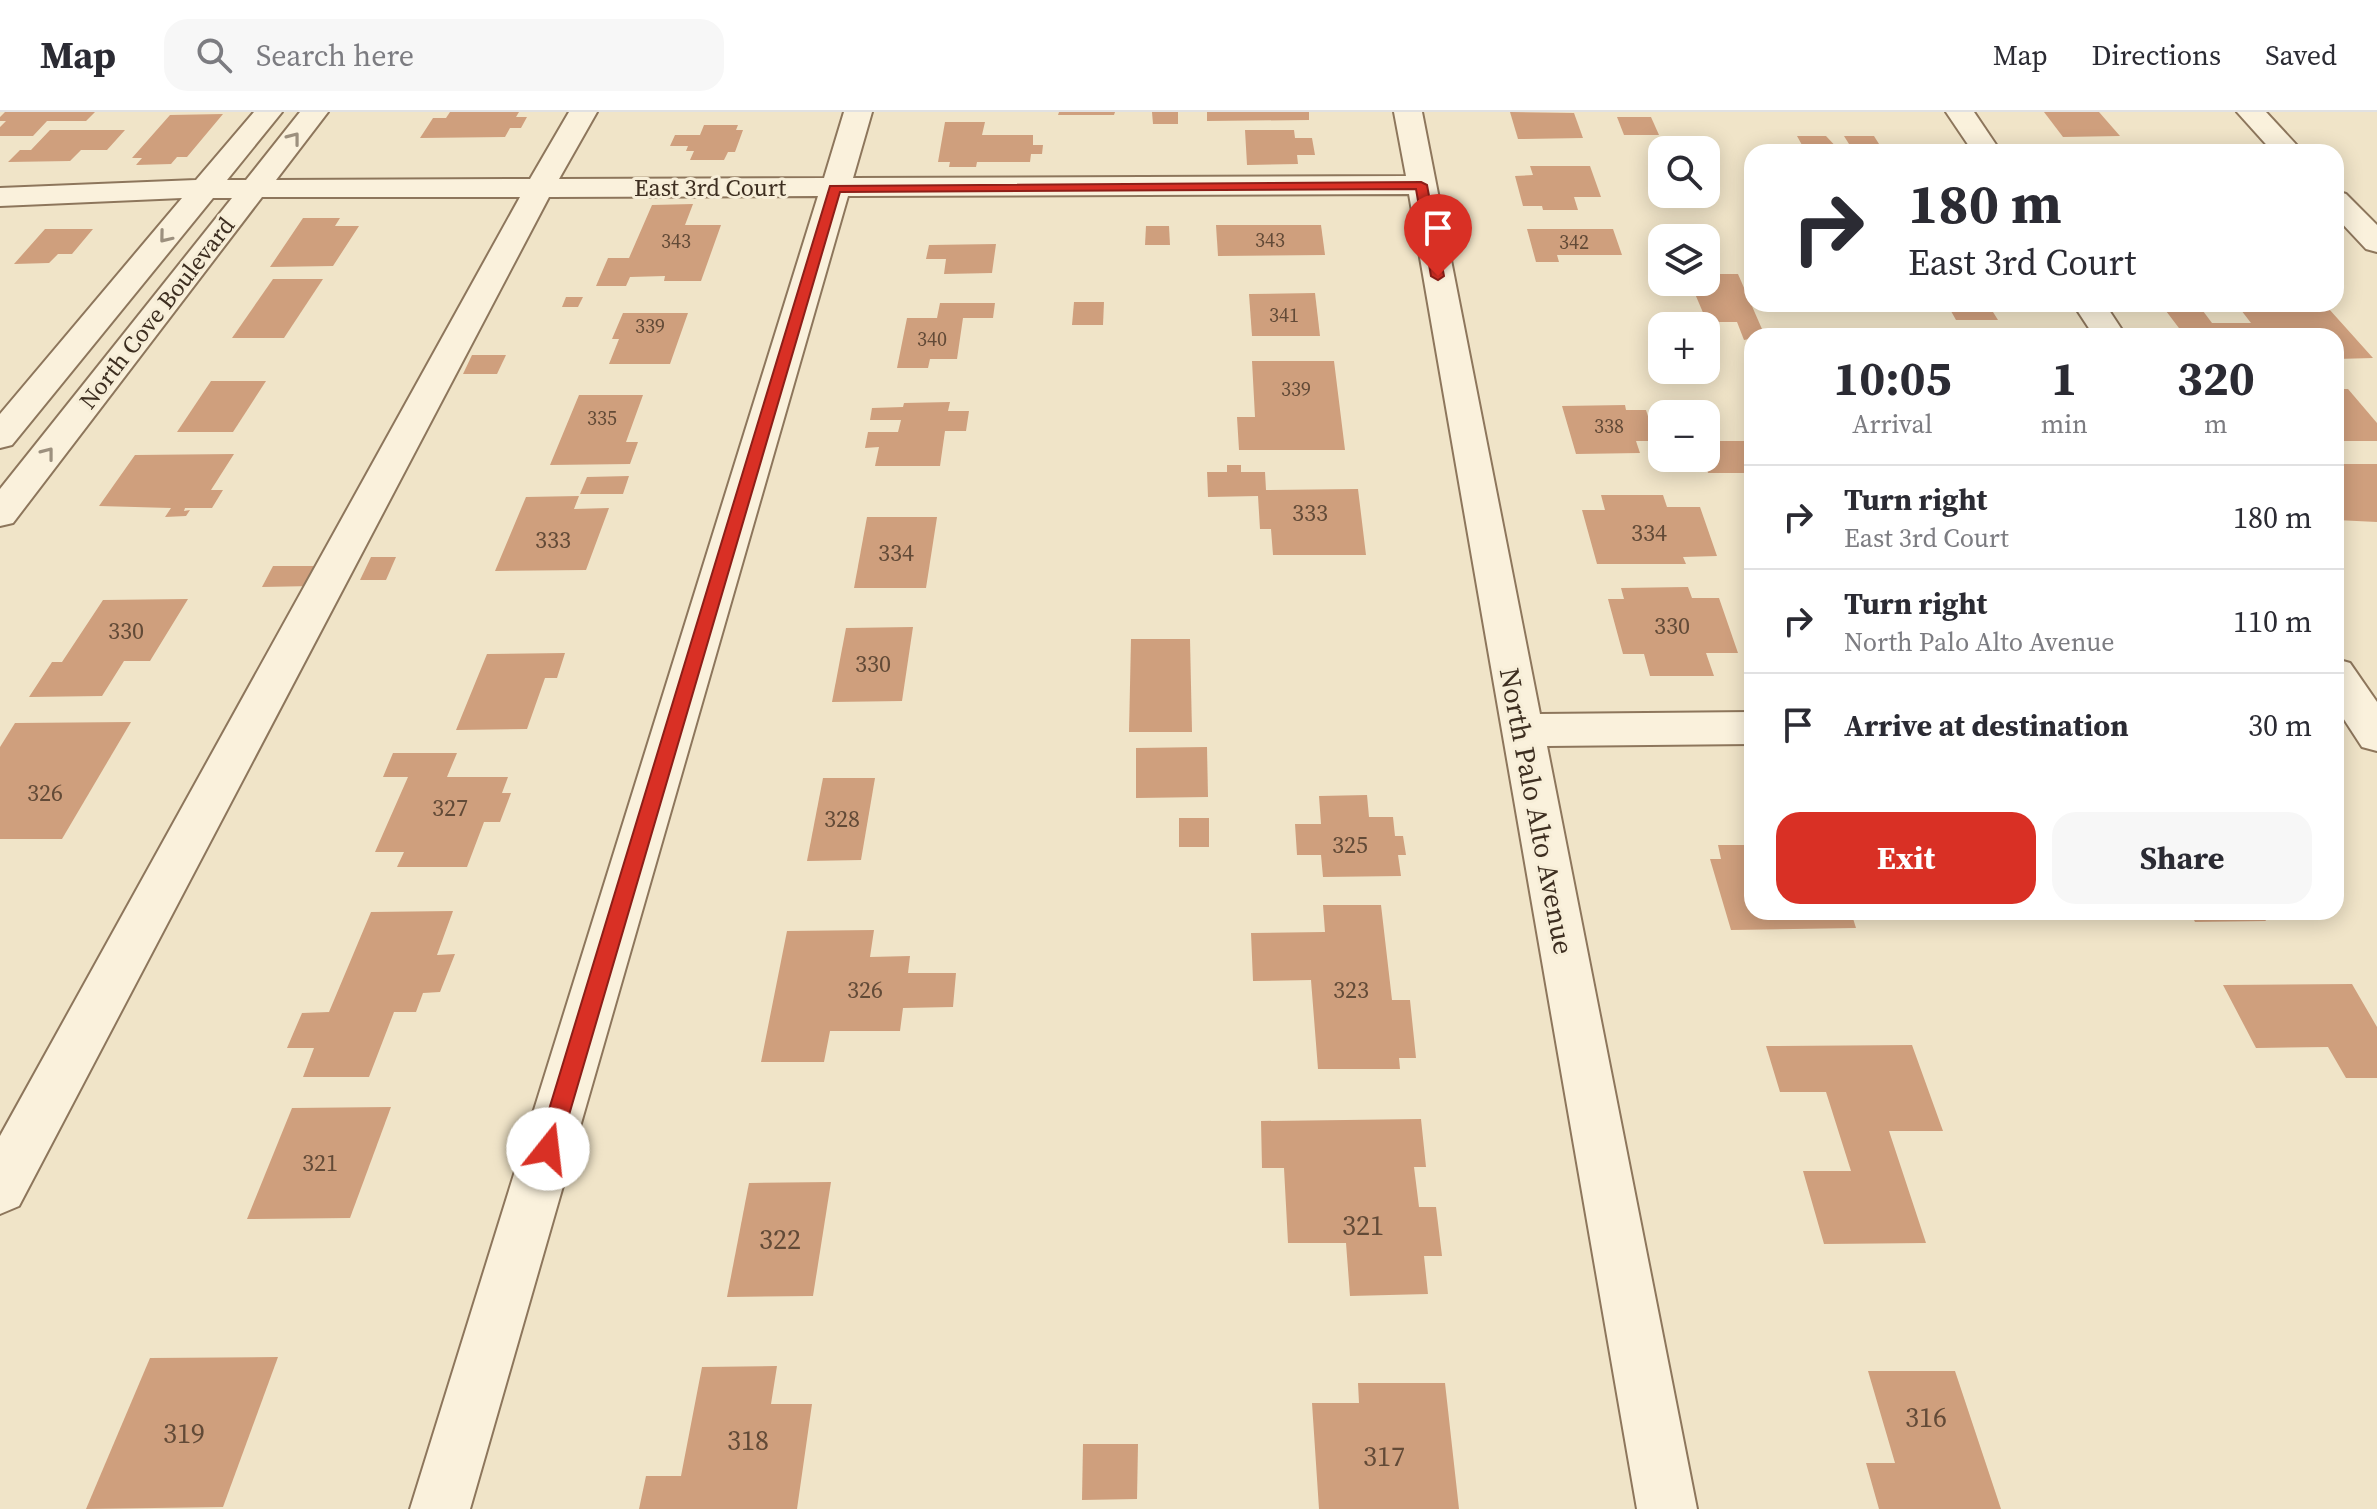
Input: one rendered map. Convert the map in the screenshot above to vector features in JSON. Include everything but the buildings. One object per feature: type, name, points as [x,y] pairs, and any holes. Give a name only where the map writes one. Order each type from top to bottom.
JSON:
[{"type":"street","name":"North Cove Boulevard","points":[[0,437],[268,112]]},
{"type":"street","name":"North Cove Boulevard","points":[[0,514],[314,112]]},
{"type":"street","points":[[0,1188],[583,112]]},
{"type":"street","points":[[440,1509],[858,112]]},
{"type":"street","name":"North Palo Alto Avenue","points":[[1408,112],[1667,1509]]},
{"type":"street","points":[[1960,112],[1982,144]]},
{"type":"street","points":[[2251,112],[2281,144]]},
{"type":"street","name":"East 3rd Court","points":[[0,197],[204,189],[1421,185]]},
{"type":"street","points":[[2344,208],[2377,243]]},
{"type":"street","points":[[2344,689],[2365,727]]},
{"type":"street","points":[[1521,730],[1744,728]]},
{"type":"route","points":[[548,1149],[835,188],[1421,185],[1438,276]]}]
